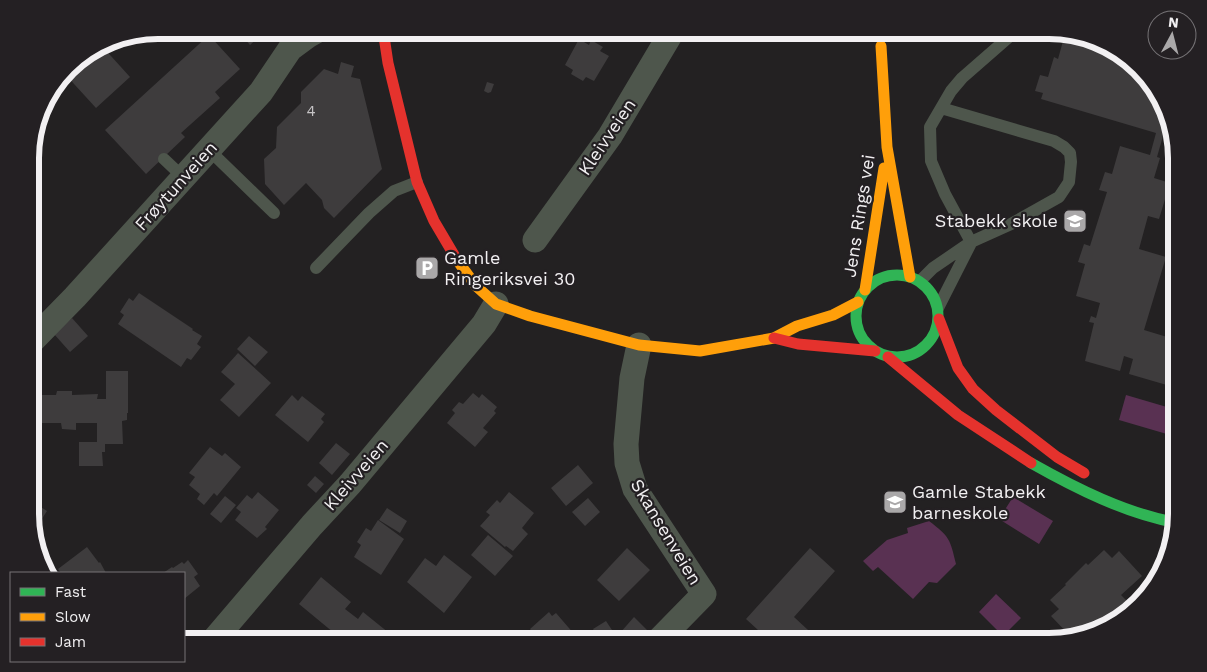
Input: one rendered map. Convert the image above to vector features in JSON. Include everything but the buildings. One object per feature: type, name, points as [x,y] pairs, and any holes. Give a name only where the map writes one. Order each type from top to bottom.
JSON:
[{"type":"main road","points":[[384,39],[417,182],[434,221],[454,256],[476,286],[496,304],[530,316],[639,345],[700,351],[774,338],[796,326],[833,314],[858,302]]},
{"type":"main road","name":"Jens Rings vei","points":[[881,46],[887,147],[915,279]]},
{"type":"main road","name":"Jens Rings vei","points":[[865,290],[887,147]]},
{"type":"main road","points":[[1094,477],[1057,457],[996,410],[973,389],[958,368],[935,298],[928,288],[915,279],[897,274],[885,276],[865,290],[858,302],[856,316],[858,330],[864,342],[875,351],[888,357],[914,381],[978,431],[1016,456],[1050,474],[1120,507],[1168,521]]},
{"type":"main road","points":[[888,357],[902,358],[909,356],[928,345],[936,333],[939,314]]},
{"type":"main road","points":[[774,338],[798,344],[875,351]]},
{"type":"street","name":"Frøytunveien","points":[[39,334],[184,178],[261,92],[290,49],[304,39]]},
{"type":"street","name":"Kleivveien","points":[[535,240],[610,136],[668,39]]},
{"type":"street","name":"Kleivveien","points":[[220,633],[312,524],[350,484],[484,324],[496,304]]},
{"type":"street","name":"Skansenveien","points":[[639,345],[632,378],[626,444],[627,463],[635,488],[704,594],[666,633]]},
{"type":"lane","points":[[971,242],[945,194],[931,161],[930,127],[950,91],[1007,39]]},
{"type":"lane","points":[[915,279],[971,242],[1012,224],[1058,197],[1069,182],[1071,173],[1070,153],[1064,147],[1047,138],[941,108]]},
{"type":"lane","points":[[209,150],[274,213]]},
{"type":"lane","points":[[164,159],[184,178]]},
{"type":"lane","points":[[316,268],[369,213],[394,191],[417,182]]},
{"type":"lane","points":[[939,314],[971,242]]},
{"type":"shaded area","points":[[1126,395],[1168,407],[1168,434],[1119,420]]},
{"type":"shaded area","points":[[1013,497],[1053,521],[1039,544],[999,519]]},
{"type":"shaded area","points":[[929,521],[948,539],[956,564],[937,583],[929,582],[913,599],[878,567],[873,571],[863,561],[887,540],[908,533],[907,528]]},
{"type":"shaded area","points":[[996,594],[1021,618],[1006,633],[1000,633],[979,612]]},
{"type":"traffic: fast","points":[[889,275],[905,275],[920,282],[931,293],[938,308],[938,316],[935,332],[926,345],[905,357],[889,357],[874,350],[863,339],[856,324],[856,308],[863,293],[874,282],[889,275]]},
{"type":"traffic: fast","points":[[1031,463],[1102,499],[1139,513],[1168,521]]},
{"type":"traffic: slow","points":[[881,46],[887,147],[910,277]]},
{"type":"traffic: slow","points":[[865,290],[884,168]]},
{"type":"traffic: slow","points":[[457,260],[476,286],[496,304],[530,316],[639,345],[700,351],[774,338],[797,326],[833,315],[858,302]]},
{"type":"traffic: jam","points":[[384,39],[388,63],[417,182],[434,221],[457,260]]},
{"type":"traffic: jam","points":[[939,319],[958,368],[973,389],[996,410],[1057,457],[1084,473]]},
{"type":"traffic: jam","points":[[774,338],[798,344],[875,351]]},
{"type":"traffic: jam","points":[[888,357],[958,415],[1031,463]]},
{"type":"place","name":"Stabekk skole","points":[[1075,221]]},
{"type":"place","name":"Gamle Ringeriksvei 30","points":[[427,268]]},
{"type":"place","name":"Gamle Stabekk barneskole","points":[[895,502]]}]
